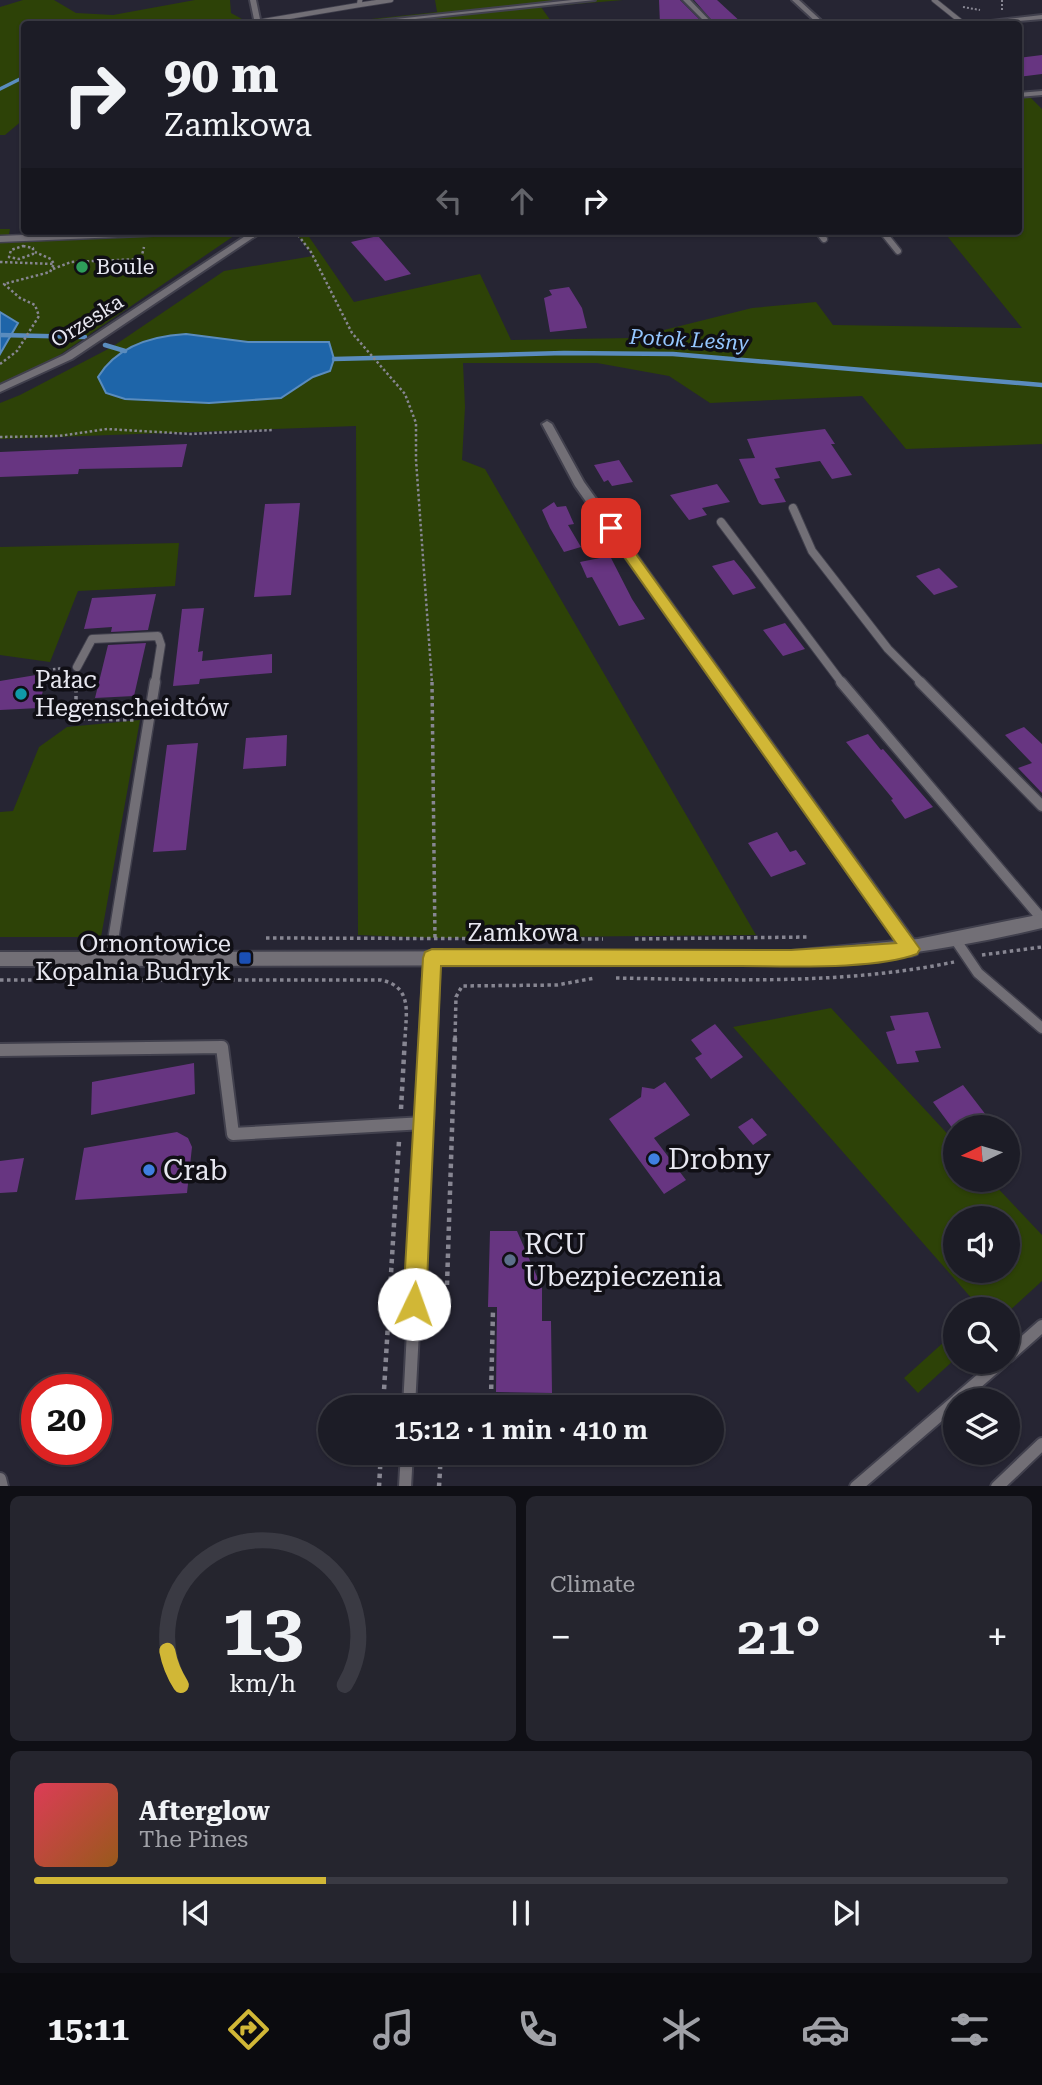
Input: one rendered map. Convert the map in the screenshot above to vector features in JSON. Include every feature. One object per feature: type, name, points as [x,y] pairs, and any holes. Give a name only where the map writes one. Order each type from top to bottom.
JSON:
[{"type":"street","points":[[254,0],[258,21]]},
{"type":"street","points":[[379,21],[592,0]]},
{"type":"street","points":[[686,0],[707,21]]},
{"type":"street","points":[[795,0],[819,21]]},
{"type":"street","points":[[475,1],[479,10]]},
{"type":"street","points":[[999,21],[1042,17]]},
{"type":"street","points":[[1022,95],[1042,93]]},
{"type":"street","name":"Orzeska","points":[[0,389],[68,357],[253,235]]},
{"type":"street","points":[[547,424],[579,484],[911,949]]},
{"type":"street","name":"Zamkowa","points":[[0,959],[791,958],[911,949],[957,942],[1042,920]]},
{"type":"street","points":[[424,1123],[432,958]]},
{"type":"lane","points":[[268,21],[360,2],[391,0]]},
{"type":"lane","points":[[934,0],[963,21]]},
{"type":"lane","points":[[0,239],[94,235]]},
{"type":"lane","points":[[821,235],[824,239]]},
{"type":"lane","points":[[885,235],[898,251]]},
{"type":"lane","points":[[793,508],[812,551],[888,649],[1042,806]]},
{"type":"lane","points":[[721,522],[829,668],[1042,920]]},
{"type":"lane","points":[[76,667],[92,639],[158,636],[161,645],[110,959]]},
{"type":"lane","points":[[957,942],[978,973],[1042,1028]]},
{"type":"lane","points":[[0,1050],[222,1047],[233,1134],[424,1123],[410,1395]]},
{"type":"lane","points":[[1020,1345],[1042,1326]]},
{"type":"lane","points":[[970,1388],[987,1374]]},
{"type":"lane","points":[[856,1486],[943,1411]]},
{"type":"lane","points":[[997,1486],[1042,1444]]},
{"type":"lane","points":[[405,1486],[406,1465]]},
{"type":"lane","points":[[0,1479],[2,1486]]},
{"type":"path","points":[[963,7],[984,11]]},
{"type":"path","points":[[995,13],[1003,14]]},
{"type":"path","points":[[298,235],[312,253],[352,333],[405,394],[416,424],[416,460],[432,682],[435,938],[432,958]]},
{"type":"path","points":[[2,284],[43,276],[71,262],[141,260],[145,246]]},
{"type":"path","points":[[34,252],[51,259],[53,269]]},
{"type":"path","points":[[12,264],[15,259]]},
{"type":"path","points":[[0,262],[54,264]]},
{"type":"path","points":[[0,364],[24,341],[39,316],[35,305],[18,297],[2,284]]},
{"type":"path","points":[[0,437],[59,436],[107,429],[191,434],[273,430]]},
{"type":"path","points":[[48,670],[76,667],[76,719],[148,720]]},
{"type":"path","points":[[630,939],[819,937]]},
{"type":"path","points":[[266,938],[616,939]]},
{"type":"path","points":[[447,1286],[456,997],[462,986],[471,984],[557,985],[596,977]]},
{"type":"path","points":[[0,980],[368,978],[395,983],[402,989],[407,1000],[384,1395]]},
{"type":"path","points":[[609,978],[634,978]]},
{"type":"path","points":[[491,1395],[493,1310]]},
{"type":"path","points":[[379,1486],[380,1465]]},
{"type":"path","points":[[439,1486],[440,1465]]},
{"type":"green space","points":[[23,0],[54,0],[76,13],[113,15],[195,0],[230,0],[231,13],[242,21],[21,21],[21,122],[5,135],[0,135],[0,7]]},
{"type":"green space","points":[[435,0],[623,0],[541,7],[551,21],[352,21],[437,12]]},
{"type":"green space","points":[[1030,97],[1042,109],[1042,444],[906,449],[862,396],[710,403],[669,376],[597,363],[463,363],[465,407],[462,460],[485,469],[756,935],[435,938],[358,935],[356,426],[0,439],[0,403],[112,347],[224,271],[313,256],[299,235],[308,235],[354,302],[480,274],[511,340],[632,338],[752,308],[816,302],[833,325],[1022,328],[946,235],[1022,235],[1022,98]],"holes":[[[186,334],[248,342],[330,371],[313,377],[281,398],[209,403],[125,399],[99,377],[115,357],[125,350],[148,340]]]},
{"type":"green space","points":[[0,229],[10,229],[9,234],[21,235],[235,235],[58,356],[0,384],[0,354],[18,324],[0,312]]},
{"type":"green space","points":[[179,543],[175,586],[78,591],[50,662],[0,655],[0,547]]},
{"type":"green space","points":[[140,720],[101,937],[0,937],[0,812],[13,811],[39,747],[67,727]]},
{"type":"green space","points":[[831,1008],[943,1129],[943,1192],[1001,1192],[1015,1206],[943,1206],[943,1266],[733,1027]]},
{"type":"green space","points":[[1020,1212],[1042,1235],[1042,1281],[1020,1301],[1020,1297],[970,1297],[958,1283],[1020,1283]]},
{"type":"green space","points":[[943,1343],[943,1370],[918,1393],[904,1378]]},
{"type":"water","points":[[0,312],[18,323],[0,354]]},
{"type":"water","points":[[186,334],[248,342],[329,342],[334,359],[330,371],[313,377],[281,398],[209,403],[125,399],[106,393],[98,377],[115,357],[148,340]]},
{"type":"building","points":[[659,0],[680,0],[701,21],[660,21]]},
{"type":"building","points":[[694,0],[717,0],[740,21],[712,21]]},
{"type":"building","points":[[1042,55],[1042,74],[1022,76],[1022,58]]},
{"type":"building","points":[[378,236],[411,274],[385,281],[351,242]]},
{"type":"building","points":[[569,287],[582,308],[587,328],[550,332],[544,298],[552,295],[549,290]]},
{"type":"building","points":[[825,429],[835,444],[831,444],[852,475],[832,479],[820,461],[775,468],[780,478],[774,479],[786,502],[762,505],[759,503],[739,459],[755,458],[747,439]]},
{"type":"building","points":[[187,444],[182,467],[79,469],[78,474],[0,477],[0,452]]},
{"type":"building","points":[[619,460],[633,482],[612,486],[608,480],[604,482],[594,465]]},
{"type":"building","points":[[717,484],[730,502],[702,508],[707,515],[689,520],[670,495]]},
{"type":"building","points":[[554,502],[557,507],[566,506],[574,524],[568,525],[581,547],[564,552],[542,510]]},
{"type":"building","points":[[300,503],[291,595],[254,597],[265,504]]},
{"type":"building","points":[[610,556],[645,619],[619,626],[592,577],[587,578],[580,562]]},
{"type":"building","points":[[734,560],[756,588],[733,595],[712,566]]},
{"type":"building","points":[[939,568],[958,587],[934,595],[916,576]]},
{"type":"building","points":[[156,594],[148,630],[111,632],[112,627],[84,629],[92,598]]},
{"type":"building","points":[[204,608],[198,652],[203,651],[202,661],[272,654],[272,673],[200,679],[199,684],[173,686],[182,609]]},
{"type":"building","points":[[785,623],[805,649],[783,656],[763,630]]},
{"type":"building","points":[[146,643],[134,696],[95,698],[108,645]]},
{"type":"building","name":"Pałac Hegenscheidtów","points":[[42,674],[42,677],[46,677],[39,708],[0,710],[0,681]]},
{"type":"building","points":[[1024,727],[1042,744],[1042,793],[1018,768],[1032,763],[1005,735]]},
{"type":"building","points":[[868,734],[933,807],[905,819],[891,800],[893,799],[846,742]]},
{"type":"building","points":[[287,735],[286,766],[243,769],[246,738]]},
{"type":"building","points":[[198,743],[186,850],[153,852],[167,745]]},
{"type":"building","points":[[777,832],[790,852],[796,850],[806,864],[771,877],[748,843]]},
{"type":"building","points":[[928,1012],[941,1048],[915,1051],[919,1062],[897,1064],[886,1032],[895,1030],[890,1016]]},
{"type":"building","points":[[715,1024],[743,1057],[711,1079],[695,1058],[702,1054],[691,1040]]},
{"type":"building","points":[[194,1063],[195,1094],[91,1115],[92,1082]]},
{"type":"building","points":[[665,1082],[690,1115],[654,1138],[686,1180],[664,1194],[609,1119],[641,1097],[642,1087],[654,1089]]},
{"type":"building","points":[[963,1085],[986,1115],[943,1115],[933,1102]]},
{"type":"building","points":[[752,1118],[767,1135],[753,1145],[738,1127]]},
{"type":"building","name":"Crab","points":[[177,1132],[188,1138],[192,1147],[187,1193],[75,1200],[84,1148]]},
{"type":"building","points":[[24,1158],[17,1192],[0,1193],[0,1161]]},
{"type":"building","points":[[490,1231],[517,1231],[542,1288],[542,1321],[551,1321],[552,1393],[496,1392],[497,1307],[488,1307]]},
{"type":"waterway","points":[[0,89],[21,78]]},
{"type":"waterway","points":[[0,335],[85,337]]},
{"type":"waterway","points":[[105,345],[125,351]]},
{"type":"waterway","name":"Potok Leśny","points":[[334,359],[564,353],[673,354],[1042,385]]},
{"type":"place","name":"Boule","points":[[82,267]]},
{"type":"place","name":"Pałac Hegenscheidtów","points":[[21,694]]},
{"type":"place","name":"Ornontowice Kopalnia Budryk","points":[[245,958]]},
{"type":"place","name":"Drobny","points":[[654,1159]]},
{"type":"place","name":"Crab","points":[[149,1170]]},
{"type":"place","name":"RCU Ubezpieczenia","points":[[510,1260]]},
{"type":"route","points":[[414,1304],[432,958],[791,958],[911,949],[611,528]]}]
